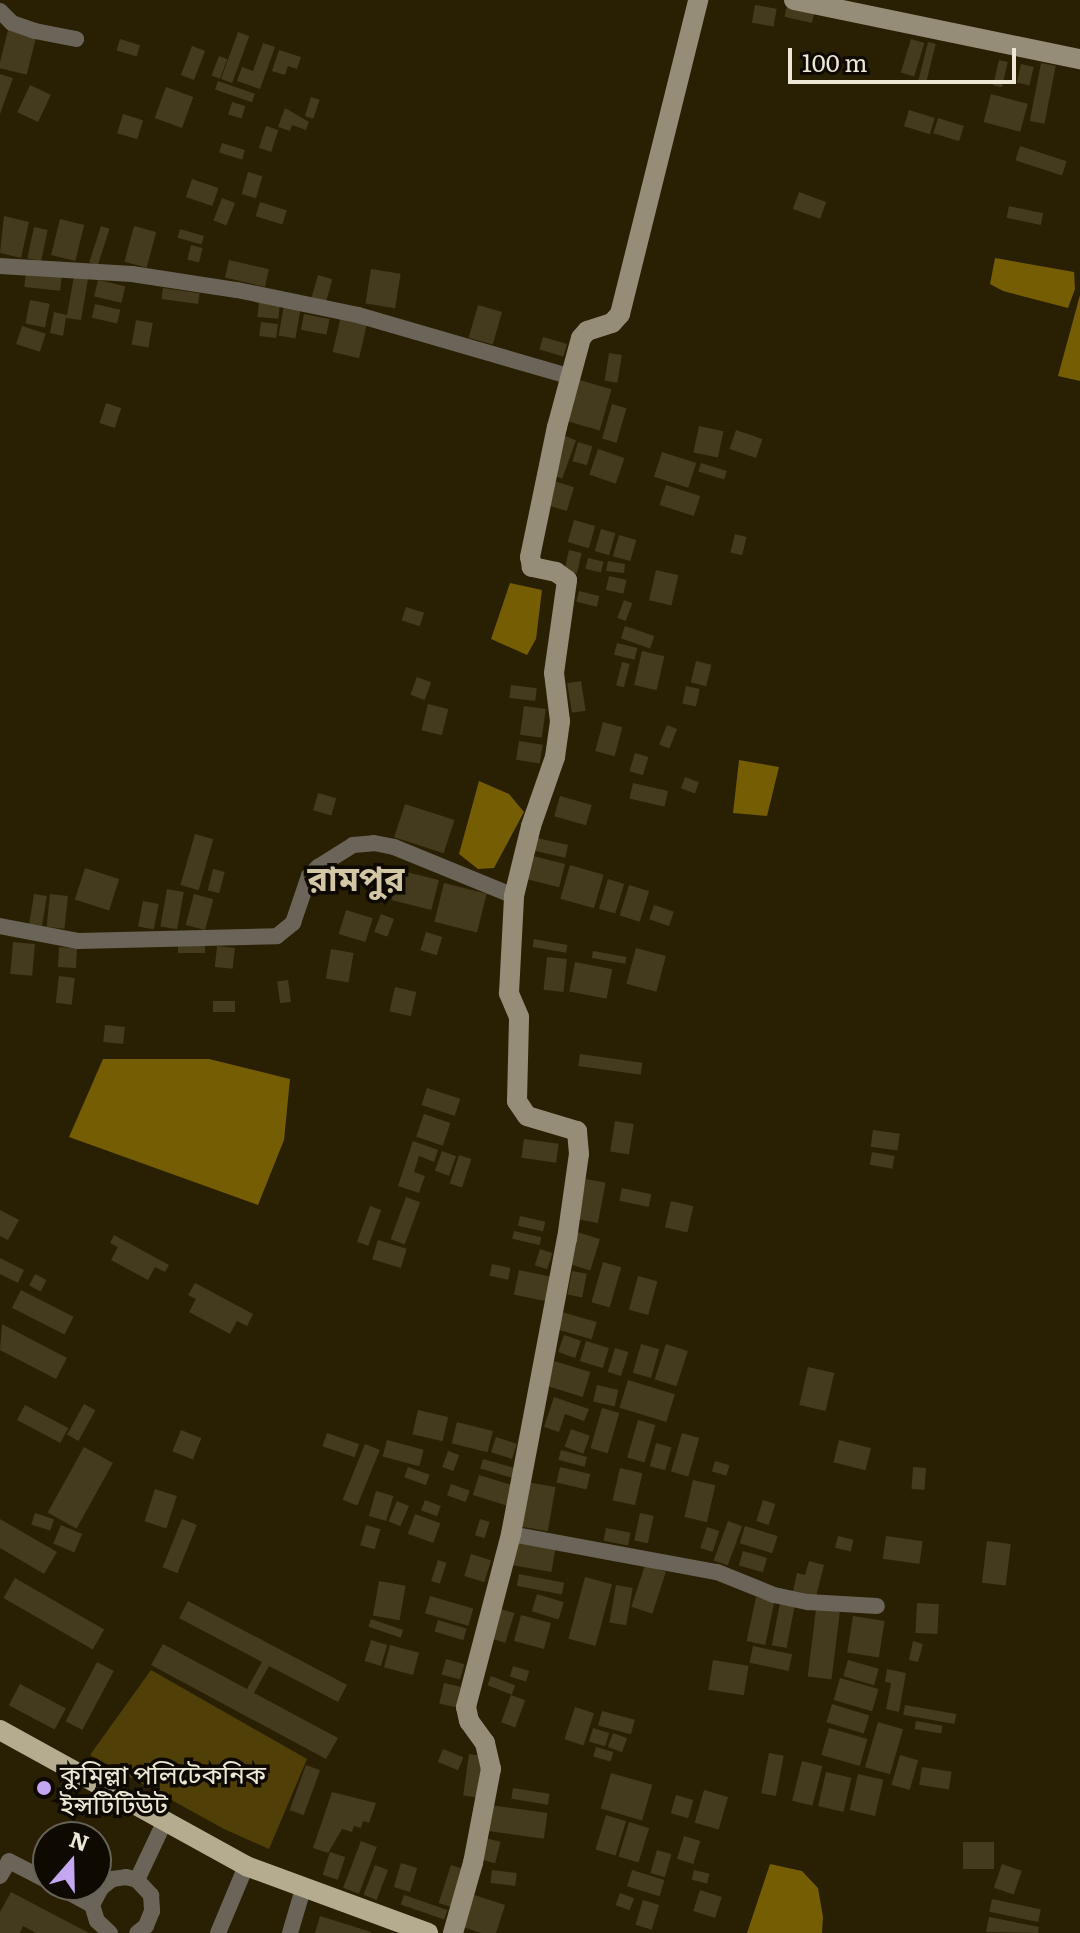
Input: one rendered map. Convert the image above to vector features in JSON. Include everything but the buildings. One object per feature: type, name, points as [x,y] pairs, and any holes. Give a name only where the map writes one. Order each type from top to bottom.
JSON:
[{"type":"main road","points":[[453,1933],[473,1863],[491,1769],[485,1743],[469,1721],[466,1707],[511,1534],[567,1239],[580,1141],[577,1131],[569,1126],[527,1116],[517,1101],[519,1017],[509,993],[514,896],[531,826],[555,757],[560,721],[554,673],[567,580],[556,572],[532,567],[529,562],[557,427],[578,347],[587,331],[612,323],[620,314],[698,0]]},
{"type":"main road","points":[[794,0],[1080,59]]},
{"type":"main road","points":[[0,1730],[246,1866],[428,1933]]},
{"type":"street","points":[[0,11],[12,23],[76,39]]},
{"type":"street","points":[[0,266],[132,274],[237,290],[358,315],[571,377]]},
{"type":"street","points":[[0,926],[78,941],[277,936],[293,923],[309,876],[318,867],[353,845],[374,843],[394,847],[514,896]]},
{"type":"street","points":[[511,1534],[717,1572],[774,1595],[808,1602],[877,1606]]},
{"type":"street","points":[[137,1880],[164,1823]]},
{"type":"street","points":[[0,1876],[4,1858],[32,1873]]},
{"type":"street","points":[[218,1933],[246,1866]]},
{"type":"street","points":[[92,1905],[101,1888],[112,1879],[137,1880],[151,1895],[152,1911],[146,1926],[137,1933]]},
{"type":"street","points":[[290,1933],[303,1889]]},
{"type":"street","points":[[85,1901],[92,1905],[97,1921],[110,1933]]},
{"type":"shaded area","points":[[995,258],[1074,272],[1075,289],[1068,308],[1003,291],[990,284]]},
{"type":"shaded area","points":[[1080,295],[1080,381],[1058,376]]},
{"type":"shaded area","points":[[510,583],[542,590],[536,639],[527,655],[491,639]]},
{"type":"shaded area","points":[[739,760],[779,767],[767,816],[733,813]]},
{"type":"shaded area","points":[[479,781],[509,794],[524,812],[494,868],[478,869],[459,854]]},
{"type":"shaded area","points":[[103,1059],[209,1059],[290,1079],[284,1140],[258,1205],[69,1137]]},
{"type":"shaded area","points":[[151,1670],[307,1759],[269,1849],[224,1829],[90,1755]]},
{"type":"shaded area","points":[[770,1864],[802,1871],[818,1888],[823,1917],[822,1933],[747,1933]]},
{"type":"place","name":"কুমিল্লা পলিটেকনিক ইন্সটিটিউট","points":[[44,1788]]},
{"type":"district","name":"রামপুর","points":[[356,877]]}]
